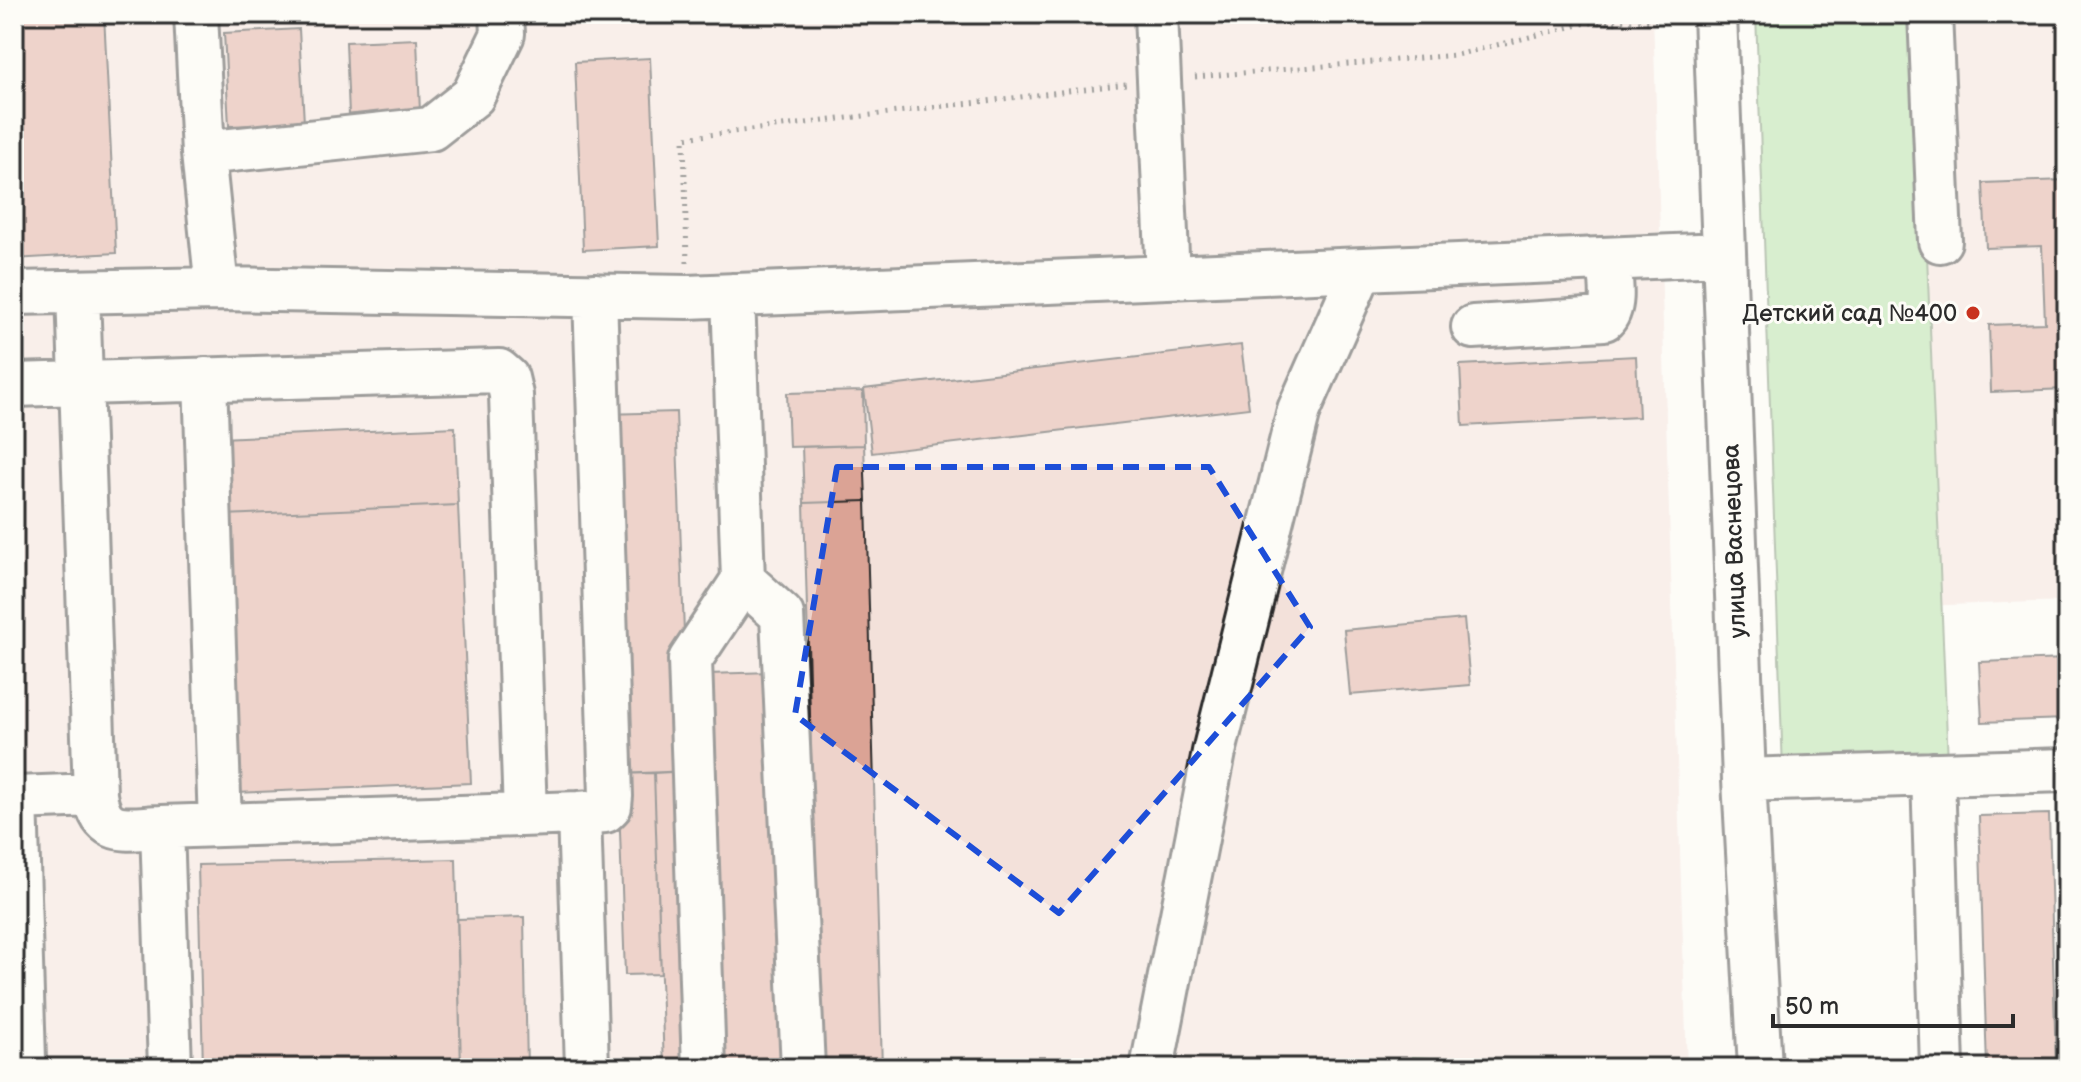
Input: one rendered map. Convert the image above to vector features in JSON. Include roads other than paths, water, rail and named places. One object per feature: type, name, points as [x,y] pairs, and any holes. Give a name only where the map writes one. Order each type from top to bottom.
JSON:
[{"type":"street","points":[[196,14],[203,153],[217,289]]},
{"type":"street","points":[[203,153],[431,129],[473,96],[503,34],[502,14]]},
{"type":"street","points":[[1156,14],[1168,277]]},
{"type":"street","name":"улица Васнецова","points":[[1715,14],[1744,780],[1760,1068]]},
{"type":"street","points":[[1930,14],[1940,241]]},
{"type":"street","points":[[14,293],[217,289],[733,295],[1723,254]]},
{"type":"street","points":[[1473,327],[1604,319],[1610,313],[1611,304],[1609,259]]},
{"type":"street","points":[[1152,1066],[1214,752],[1299,410],[1361,270]]},
{"type":"street","points":[[78,292],[95,795],[98,814],[109,825],[122,828],[579,813],[605,811],[610,806],[595,295]]},
{"type":"street","points":[[704,1068],[690,660],[743,580],[733,295]]},
{"type":"street","points":[[14,385],[499,371],[507,378],[511,395],[525,815]]},
{"type":"street","points":[[205,379],[220,825]]},
{"type":"street","points":[[743,580],[782,615],[803,1068]]},
{"type":"street","points":[[1744,780],[2067,770]]},
{"type":"street","points":[[1933,774],[1942,1068]]},
{"type":"street","points":[[24,1060],[15,797],[95,795]]},
{"type":"street","points":[[579,813],[587,1068]]},
{"type":"street","points":[[162,827],[170,1068]]},
{"type":"place","name":"Детский сад №400","points":[[1973,313]]}]
